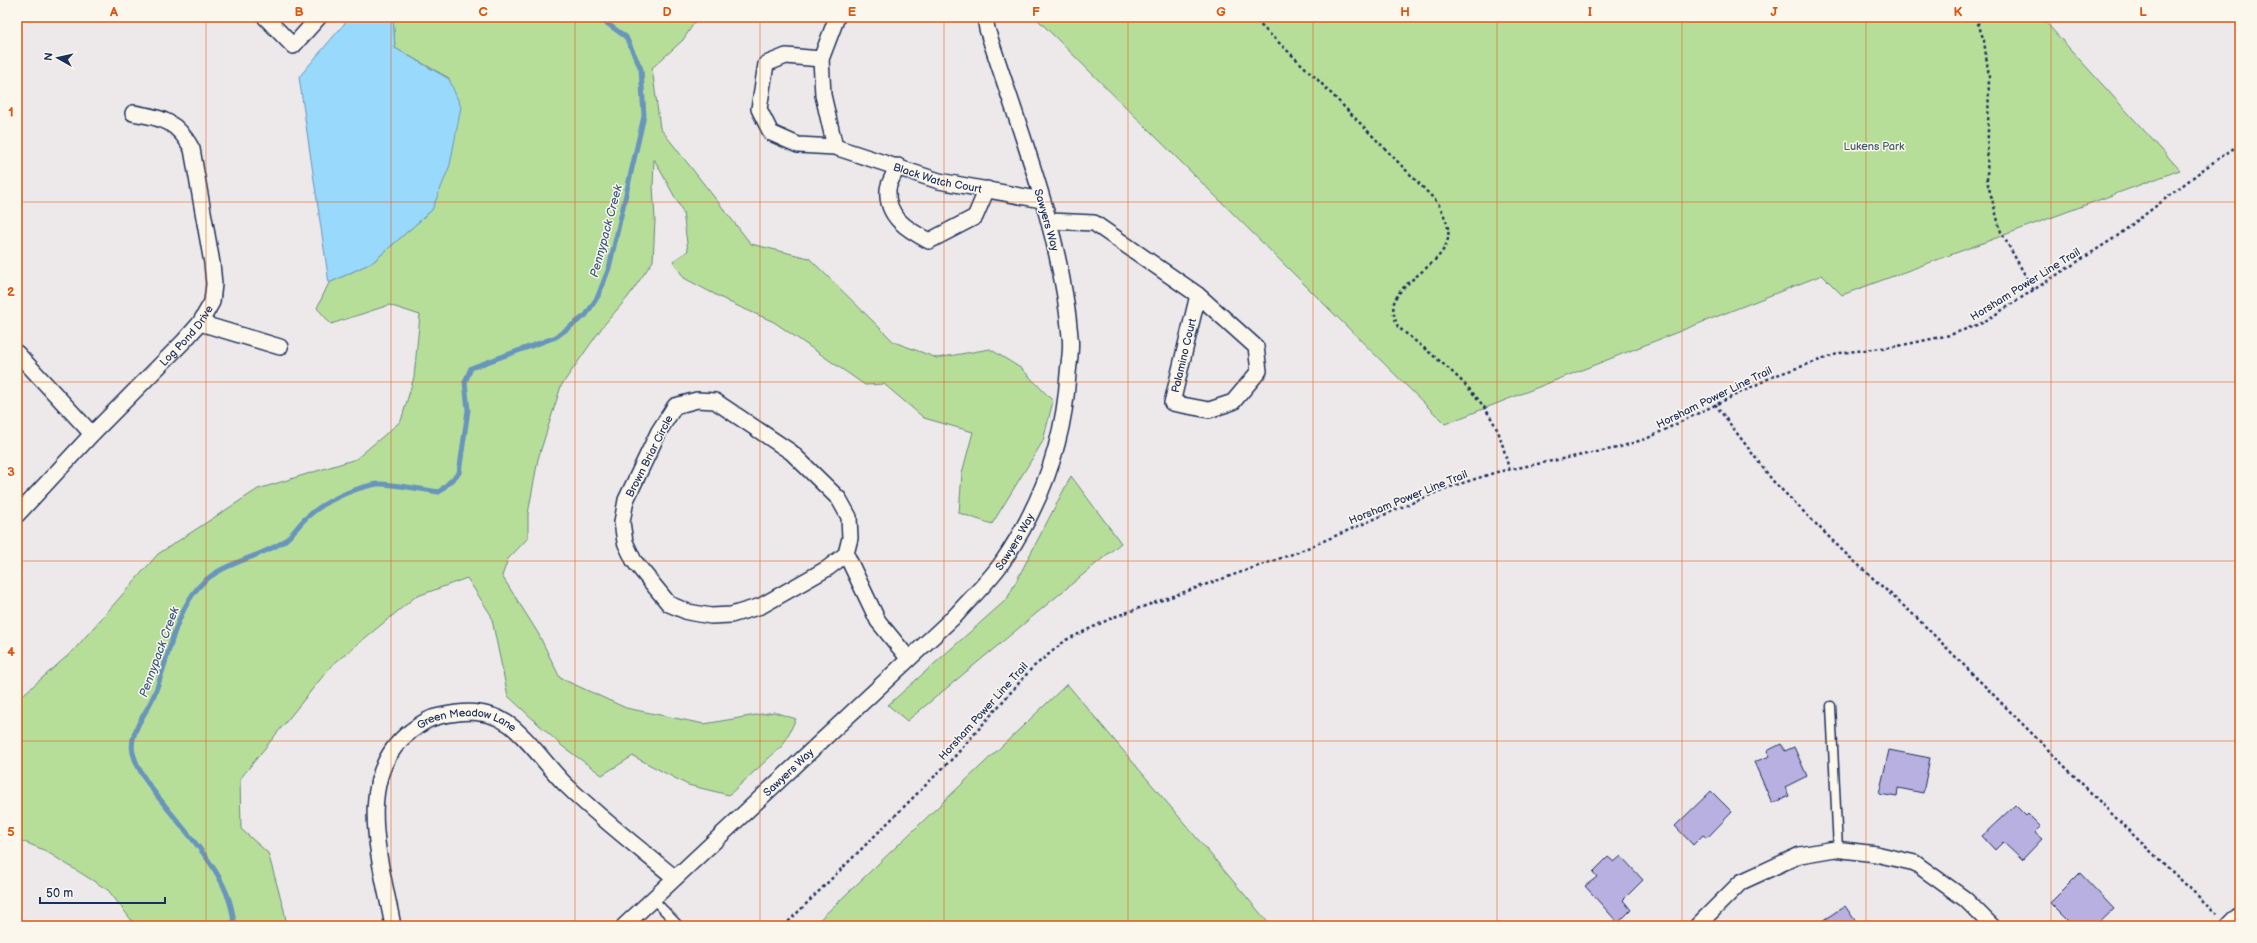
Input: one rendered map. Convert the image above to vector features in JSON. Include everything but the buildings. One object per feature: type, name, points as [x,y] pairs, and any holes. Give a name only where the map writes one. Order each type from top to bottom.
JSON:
[{"type":"street","points":[[265,17],[293,46],[319,17]]},
{"type":"street","points":[[835,147],[823,95],[821,59],[837,17]]},
{"type":"street","name":"Sawyers Way","points":[[624,926],[908,658],[957,614],[1000,565],[1027,522],[1049,476],[1066,408],[1071,338],[1063,279],[1050,221],[987,29],[985,17]]},
{"type":"street","name":"Black Watch Court","points":[[821,59],[786,56],[766,64],[759,109],[771,133],[798,145],[835,147],[898,166],[939,181],[1042,200]]},
{"type":"street","name":"Log Pond Drive","points":[[17,515],[92,434],[200,322],[212,302],[214,284],[212,263],[192,149],[184,136],[167,121],[133,113]]},
{"type":"street","points":[[898,166],[888,189],[893,213],[905,228],[929,241],[974,218],[988,189]]},
{"type":"street","name":"Palamino Court","points":[[1050,221],[1094,223],[1198,295],[1256,347],[1259,372],[1233,402],[1209,410],[1172,403],[1198,295]]},
{"type":"street","points":[[200,322],[280,347]]},
{"type":"street","points":[[17,353],[92,434]]},
{"type":"street","name":"Brown Briar Circle","points":[[697,400],[714,401],[791,452],[839,499],[849,516],[850,538],[846,554],[828,568],[761,606],[731,615],[711,616],[688,612],[669,604],[634,561],[625,542],[622,522],[626,500],[659,431],[676,406],[697,400]]},
{"type":"street","points":[[846,554],[878,621],[908,658]]},
{"type":"street","name":"Green Meadow Lane","points":[[393,926],[374,819],[377,787],[384,761],[401,739],[428,718],[458,712],[482,712],[507,723],[567,786],[675,878]]},
{"type":"street","points":[[1696,926],[1741,882],[1800,855],[1838,850],[1876,854],[1915,863],[1966,899],[1992,926]]},
{"type":"street","points":[[2226,922],[2240,917]]},
{"type":"lane","points":[[1831,706],[1838,850]]},
{"type":"lane","points":[[653,899],[679,926]]},
{"type":"path","points":[[1252,17],[1316,78],[1438,203],[1446,220],[1448,239],[1435,260],[1398,294],[1394,303],[1393,314],[1398,327],[1471,391],[1489,414],[1499,434],[1509,469]]},
{"type":"path","points":[[1976,17],[1984,41],[1990,77],[1988,181],[2001,232],[2034,291]]},
{"type":"path","name":"Horsham Power Line Trail","points":[[784,926],[956,755],[1032,668],[1066,640],[1114,617],[1298,552],[1444,489],[1509,469],[1617,448],[1648,438],[1774,376],[1840,353],[1898,346],[1950,335],[1982,323],[2116,237],[2205,168],[2240,144]]},
{"type":"path","points":[[1715,404],[1773,481],[1844,552],[1917,618],[2127,829],[2226,922]]},
{"type":"green space","points":[[393,17],[698,17],[683,40],[652,68],[660,128],[751,244],[809,258],[894,342],[937,358],[990,349],[1022,369],[1053,401],[1043,441],[992,524],[959,513],[962,473],[973,432],[924,418],[884,384],[865,385],[774,322],[731,303],[684,278],[673,261],[688,251],[683,212],[654,159],[653,186],[655,220],[653,261],[628,297],[603,326],[561,386],[538,459],[528,514],[528,538],[508,559],[502,576],[538,633],[560,678],[626,708],[704,724],[774,712],[796,719],[783,745],[729,795],[688,785],[633,756],[602,775],[562,746],[508,696],[491,615],[467,578],[415,597],[331,666],[240,779],[241,829],[268,853],[287,926],[136,926],[108,890],[44,850],[17,839],[17,700],[73,651],[158,554],[258,489],[356,459],[401,421],[414,377],[420,315],[389,305],[331,324],[317,308],[329,283],[373,262],[432,210],[449,78],[395,48]]},
{"type":"green space","name":"Lukens Park","points":[[1035,17],[2041,17],[2180,170],[1842,295],[1822,275],[1445,424]]},
{"type":"green space","points":[[1071,476],[1121,543],[907,721],[888,705],[1007,599]]},
{"type":"green space","points":[[1067,684],[1271,926],[813,926]]},
{"type":"water","points":[[350,17],[393,17],[395,48],[449,79],[461,107],[450,165],[432,210],[373,262],[329,283],[299,77]]},
{"type":"waterway","name":"Pennypack Creek","points":[[234,926],[232,908],[218,875],[197,845],[150,786],[138,767],[133,753],[133,738],[154,695],[175,630],[193,594],[212,575],[283,542],[313,512],[339,496],[377,484],[439,492],[459,473],[468,410],[465,382],[471,368],[556,337],[586,315],[598,296],[609,268],[644,116],[641,69],[626,37],[598,17]]}]
